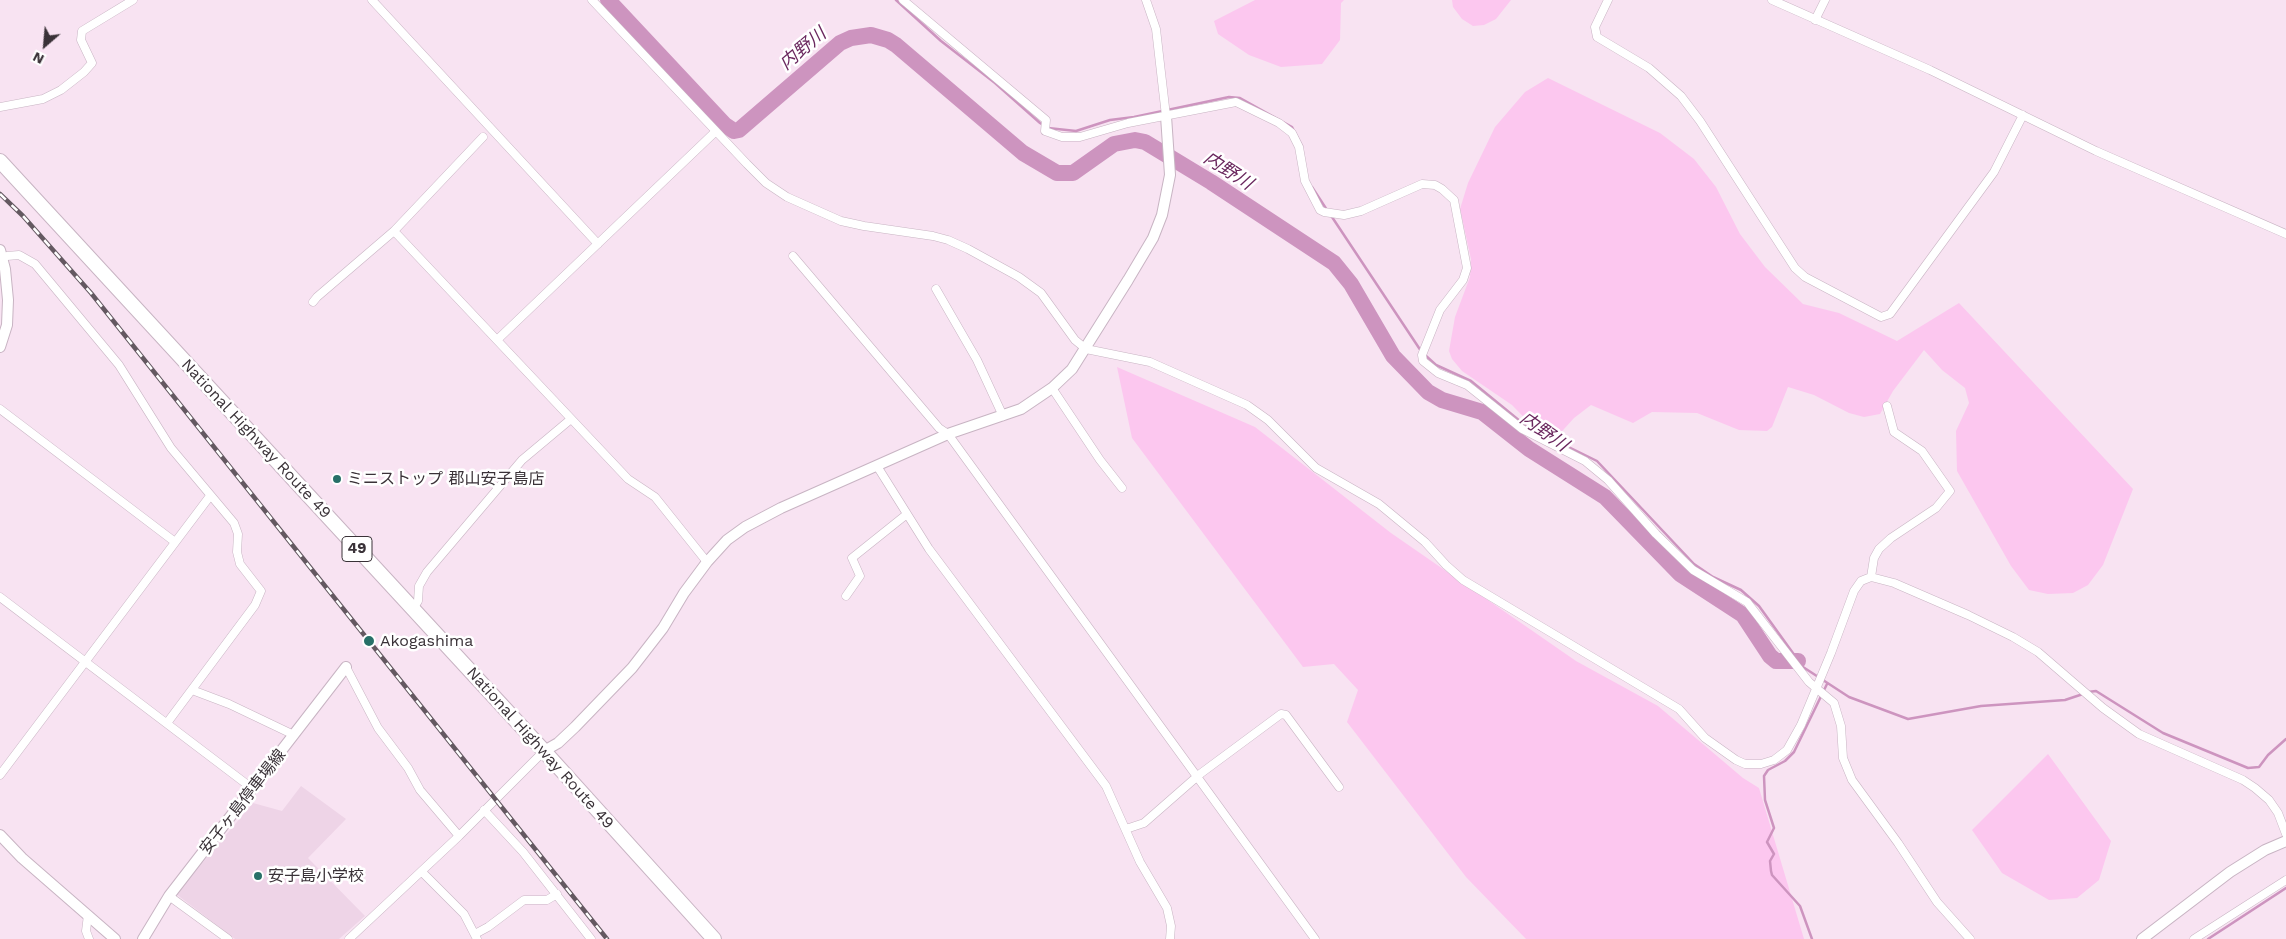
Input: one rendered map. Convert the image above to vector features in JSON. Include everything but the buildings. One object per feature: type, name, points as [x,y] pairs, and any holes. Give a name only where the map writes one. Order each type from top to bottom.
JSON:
[{"type":"highway","name":"National Highway Route 49","points":[[0,161],[544,751],[714,939]]},
{"type":"street","points":[[0,107],[42,99],[61,90],[84,72],[92,63],[81,40],[82,31],[133,0]]},
{"type":"street","points":[[372,0],[598,244]]},
{"type":"street","points":[[592,0],[716,133],[766,183],[787,197],[841,221],[948,240],[1020,277],[1041,293],[1076,340],[1086,349],[1150,362],[1247,405],[1268,420],[1316,468],[1379,504],[1425,542],[1463,580],[1679,709],[1705,738],[1726,755],[1745,764],[1762,764],[1774,760],[1787,750],[1801,725],[1831,654],[1854,591],[1861,581],[1870,576],[1894,583],[1968,615],[2038,652],[2103,708],[2139,734],[2243,780],[2255,788],[2274,806],[2286,834]]},
{"type":"street","points":[[904,0],[1046,120],[1046,131],[1062,137],[1080,137],[1107,128],[1232,101],[1242,103],[1280,123],[1297,141],[1305,181],[1320,210],[1324,212],[1344,215],[1361,211],[1422,184],[1435,185],[1442,189],[1454,200],[1467,268],[1463,280],[1440,310],[1422,355],[1422,362],[1438,373],[1461,381],[1484,397],[1522,429],[1577,456],[1601,474],[1644,518],[1656,534],[1693,570],[1746,602],[1801,673],[1834,702],[1841,726],[1843,758],[1852,780],[1898,843],[1937,902],[1970,939]]},
{"type":"street","points":[[349,939],[422,872],[544,751],[558,743],[632,668],[663,628],[684,593],[707,562],[728,540],[744,527],[781,508],[948,434],[1021,408],[1052,388],[1072,369],[1153,238],[1162,215],[1170,175],[1166,116],[1156,29],[1146,0]]},
{"type":"street","points":[[1608,0],[1595,27],[1597,37],[1648,68],[1681,96],[1700,121],[1795,268],[1806,277],[1881,317],[1890,314],[1994,172],[2023,115]]},
{"type":"street","points":[[1772,0],[1930,70],[2096,151],[2286,234]]},
{"type":"street","points":[[1816,20],[1825,0]]},
{"type":"street","points":[[497,340],[708,138],[716,133]]},
{"type":"street","points":[[313,302],[394,231],[483,137]]},
{"type":"street","points":[[394,231],[570,419],[628,478],[655,497],[707,562]]},
{"type":"street","points":[[0,347],[7,325],[8,300],[1,254],[19,256],[35,264],[119,365],[157,428],[210,496],[234,523],[238,534],[237,552],[240,564],[261,590],[255,605],[167,723]]},
{"type":"street","points":[[793,256],[939,428],[948,434],[1315,939]]},
{"type":"street","points":[[936,289],[977,360],[1003,416]]},
{"type":"street","points":[[1052,388],[1100,460],[1122,488]]},
{"type":"street","points":[[1870,576],[1874,558],[1879,549],[1891,538],[1936,508],[1950,491],[1922,451],[1894,432],[1887,406]]},
{"type":"street","points":[[0,409],[176,542]]},
{"type":"street","points":[[413,609],[418,601],[419,586],[427,572],[522,460],[570,419]]},
{"type":"street","points":[[877,466],[955,584],[1106,786],[1140,862],[1167,908],[1171,926],[1170,939]]},
{"type":"street","points":[[0,775],[210,496]]},
{"type":"street","points":[[846,596],[860,576],[852,558],[907,514]]},
{"type":"street","points":[[0,597],[253,789]]},
{"type":"street","points":[[346,667],[378,728],[408,768],[420,790],[459,836]]},
{"type":"street","name":"安子ヶ島停車場線","points":[[143,939],[170,896],[346,667]]},
{"type":"street","points":[[192,690],[229,704],[294,735]]},
{"type":"street","points":[[1126,829],[1144,823],[1198,778],[1200,774],[1281,714],[1286,715],[1339,787]]},
{"type":"street","points":[[484,810],[523,852],[590,939]]},
{"type":"street","points":[[0,835],[22,858],[115,939]]},
{"type":"street","points":[[2145,938],[2230,872],[2265,850],[2286,841]]},
{"type":"street","points":[[422,872],[464,914],[476,936],[524,900],[547,900],[557,894]]},
{"type":"street","points":[[2194,939],[2286,880]]},
{"type":"street","points":[[170,896],[228,939]]},
{"type":"street","points":[[88,915],[86,931],[89,939]]},
{"type":"shaded area","points":[[1255,0],[1344,0],[1341,3],[1340,40],[1322,64],[1281,67],[1249,55],[1218,34],[1214,21]]},
{"type":"shaded area","points":[[1452,0],[1511,0],[1496,19],[1484,25],[1473,26],[1462,19],[1453,7]]},
{"type":"shaded area","points":[[1548,78],[1660,133],[1694,159],[1716,187],[1740,234],[1765,267],[1803,304],[1839,313],[1897,341],[1959,303],[2133,489],[2103,565],[2088,585],[2073,593],[2048,594],[2029,590],[2011,566],[1957,471],[1956,431],[1969,403],[1965,388],[1942,370],[1924,350],[1893,391],[1880,414],[1864,417],[1849,413],[1814,395],[1788,387],[1772,427],[1767,431],[1739,430],[1697,413],[1652,412],[1633,423],[1591,405],[1574,418],[1555,439],[1540,434],[1512,405],[1462,371],[1452,359],[1449,351],[1455,317],[1470,277],[1471,259],[1460,209],[1468,183],[1495,127],[1525,92]]},
{"type":"shaded area","points":[[1117,367],[1255,427],[1391,533],[1576,661],[1658,706],[1743,778],[1759,788],[1804,939],[1526,939],[1466,877],[1347,722],[1358,690],[1334,664],[1303,667],[1132,438]]},
{"type":"shaded area","points":[[2048,754],[2111,841],[2099,880],[2077,898],[2049,900],[2002,873],[1972,830]]},
{"type":"shaded area","name":"安子島小学校","points":[[301,786],[346,819],[308,858],[365,916],[339,939],[235,939],[176,894],[253,803],[282,811]]},
{"type":"waterway","name":"内野川","points":[[608,0],[725,125],[734,131],[739,130],[840,43],[851,38],[871,35],[888,40],[896,45],[1023,153],[1057,173],[1073,173],[1114,144],[1135,140],[1145,142],[1211,182],[1334,263],[1351,284],[1393,356],[1428,392],[1442,400],[1482,412],[1529,449],[1605,497],[1680,574],[1743,615],[1770,656],[1776,661],[1798,661]]},
{"type":"waterway","points":[[896,0],[941,41],[1048,128],[1076,131],[1110,120],[1134,117],[1229,97],[1240,98],[1292,127],[1302,146]]},
{"type":"waterway","points":[[1312,187],[1327,210]]},
{"type":"waterway","points":[[1330,214],[1421,351]]},
{"type":"waterway","points":[[1425,355],[1436,365],[1471,381],[1526,426],[1597,461],[1694,564],[1713,577],[1741,590],[1759,606],[1803,667],[1849,697],[1908,719],[1981,706],[2065,700],[2083,694]]},
{"type":"waterway","points":[[1812,939],[1800,906],[1772,875],[1770,861],[1774,854],[1767,842],[1774,828],[1765,800],[1764,776],[1768,770],[1785,761],[1794,752],[1827,684]]},
{"type":"waterway","points":[[2088,692],[2096,691],[2163,733],[2248,768],[2259,767],[2268,755],[2286,739]]},
{"type":"waterway","points":[[2208,939],[2286,888]]},
{"type":"railway","points":[[0,194],[23,216],[91,293],[607,939]]},
{"type":"place","name":"ミニストップ 郡山安子島店","points":[[337,479]]},
{"type":"place","name":"Akogashima","points":[[369,641]]},
{"type":"place","name":"安子島小学校","points":[[258,876]]}]
